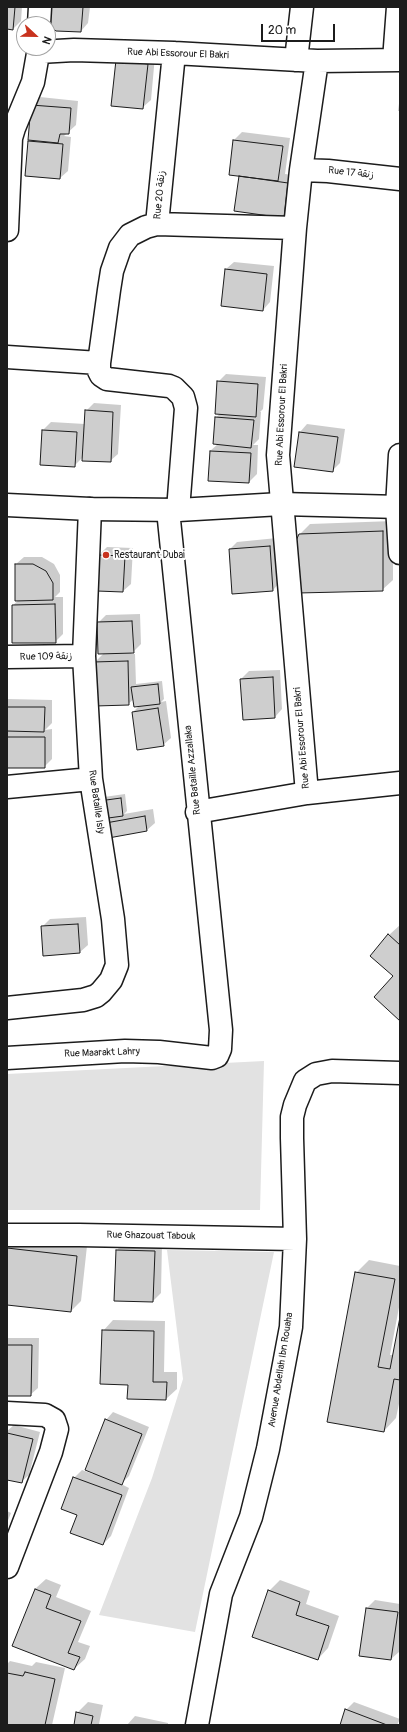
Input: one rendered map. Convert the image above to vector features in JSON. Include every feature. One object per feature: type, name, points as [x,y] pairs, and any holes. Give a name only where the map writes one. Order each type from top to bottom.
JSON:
[{"type":"street","points":[[302,7],[306,60]]},
{"type":"street","points":[[397,60],[398,7]]},
{"type":"street","name":"Rue Abi Essorour El Bakri","points":[[56,50],[174,53],[306,60],[397,60]]},
{"type":"street","name":"Rue 20 زنقة","points":[[174,53],[157,224],[295,228]]},
{"type":"street","points":[[7,230],[11,144],[10,129],[33,82],[38,56]]},
{"type":"street","name":"Rue Abi Essorour El Bakri","points":[[306,60],[301,170],[295,228],[278,455],[307,794]]},
{"type":"street","name":"Rue 17 زنقة","points":[[301,170],[328,171],[400,179]]},
{"type":"street","points":[[7,357],[99,363],[112,271],[120,248],[130,235],[146,227],[157,224]]},
{"type":"street","name":"Rue Bataille Azzallaka","points":[[99,363],[101,375],[105,379],[169,386],[174,388],[183,397],[186,408],[173,510],[197,812],[221,1030]]},
{"type":"street","points":[[400,455],[398,507],[400,553]]},
{"type":"street","points":[[7,505],[90,509],[173,510],[281,504],[398,507]]},
{"type":"street","name":"Rue Bataille Isly","points":[[7,1008],[92,997],[101,992],[115,973],[117,954],[113,919],[92,779],[84,656],[90,509]]},
{"type":"street","name":"Rue 109 زنقة","points":[[7,657],[84,656]]},
{"type":"street","points":[[7,787],[92,779]]},
{"type":"street","points":[[197,812],[307,794],[400,783]]},
{"type":"street","name":"Rue Maarakt Lahry","points":[[7,1058],[125,1051],[159,1052],[212,1058],[219,1053],[221,1030]]},
{"type":"street","name":"Avenue Abdellah Ibn Rouaha","points":[[197,1725],[221,1594],[251,1517],[268,1449],[291,1327],[295,1239],[292,1117],[299,1093],[305,1081],[316,1074],[332,1071],[400,1073]]},
{"type":"street","name":"Rue Ghazouat Tabouk","points":[[7,1235],[79,1234],[295,1239]]},
{"type":"street","points":[[7,1413],[45,1415],[54,1420],[56,1423],[56,1434],[51,1452],[7,1567]]},
{"type":"shaded area","points":[[264,1061],[260,1210],[7,1210],[7,1074]]},
{"type":"shaded area","points":[[167,1250],[274,1252],[195,1632],[99,1615],[152,1478],[183,1379]]},
{"type":"building","points":[[7,7],[15,7],[13,30],[7,29]]},
{"type":"building","points":[[41,7],[83,7],[81,32],[56,31],[56,16],[45,16]]},
{"type":"building","points":[[116,60],[148,64],[143,109],[111,106]]},
{"type":"building","points":[[31,105],[71,108],[69,134],[60,134],[58,143],[28,140]]},
{"type":"building","points":[[233,140],[283,146],[278,181],[229,175]]},
{"type":"building","points":[[28,141],[63,144],[60,179],[25,176]]},
{"type":"building","points":[[239,176],[288,183],[284,218],[234,211]]},
{"type":"building","points":[[225,269],[267,274],[263,311],[221,306]]},
{"type":"building","points":[[217,381],[258,384],[256,417],[215,414]]},
{"type":"building","points":[[85,410],[113,412],[111,462],[82,461]]},
{"type":"building","points":[[215,417],[254,420],[251,448],[213,444]]},
{"type":"building","points":[[42,430],[77,432],[75,467],[40,465]]},
{"type":"building","points":[[299,432],[338,437],[333,472],[294,467]]},
{"type":"building","points":[[210,451],[251,453],[249,483],[208,481]]},
{"type":"building","points":[[383,531],[383,591],[298,593],[292,550],[299,534]]},
{"type":"building","points":[[270,546],[273,591],[232,594],[229,549]]},
{"type":"building","points":[[98,555],[125,556],[123,592],[97,591]]},
{"type":"building","points":[[15,564],[33,564],[46,571],[53,583],[53,600],[15,601]]},
{"type":"building","points":[[55,604],[56,643],[12,643],[12,605]]},
{"type":"building","points":[[132,621],[134,653],[98,654],[97,622]]},
{"type":"building","points":[[128,661],[129,705],[95,706],[93,662]]},
{"type":"building","points":[[273,677],[275,718],[243,720],[240,679]]},
{"type":"building","points":[[158,684],[160,704],[134,707],[131,687]]},
{"type":"building","points":[[7,707],[45,707],[44,732],[7,731]]},
{"type":"building","points":[[158,708],[164,746],[137,750],[132,712]]},
{"type":"building","points":[[7,737],[45,737],[45,768],[7,768]]},
{"type":"building","points":[[121,798],[123,816],[101,819],[99,801]]},
{"type":"building","points":[[145,816],[147,831],[103,839],[100,824]]},
{"type":"building","points":[[78,924],[80,953],[43,956],[41,926]]},
{"type":"building","points":[[388,934],[400,945],[400,1021],[374,997],[393,976],[370,956]]},
{"type":"building","points":[[7,1248],[77,1256],[71,1312],[7,1305]]},
{"type":"building","points":[[116,1250],[155,1251],[153,1302],[114,1301]]},
{"type":"building","points":[[355,1272],[395,1279],[378,1367],[390,1369],[400,1317],[400,1380],[394,1379],[384,1432],[327,1422]]},
{"type":"building","points":[[102,1330],[154,1331],[153,1382],[167,1382],[166,1400],[127,1399],[128,1385],[100,1384]]},
{"type":"building","points":[[7,1345],[32,1345],[31,1396],[7,1396]]},
{"type":"building","points":[[105,1419],[142,1434],[122,1485],[85,1470]]},
{"type":"building","points":[[7,1433],[33,1439],[22,1483],[7,1480]]},
{"type":"building","points":[[73,1477],[122,1495],[103,1545],[70,1533],[77,1515],[61,1509]]},
{"type":"building","points":[[35,1589],[51,1595],[46,1608],[81,1621],[68,1653],[80,1657],[74,1670],[12,1646]]},
{"type":"building","points":[[268,1590],[300,1602],[296,1615],[329,1626],[318,1660],[252,1637]]},
{"type":"building","points":[[366,1608],[398,1612],[391,1660],[359,1656]]},
{"type":"building","points":[[25,1672],[55,1679],[45,1725],[7,1725],[7,1673],[23,1676]]},
{"type":"building","points":[[345,1709],[387,1725],[340,1725]]},
{"type":"building","points":[[76,1712],[93,1716],[91,1725],[74,1725]]},
{"type":"place","name":"Restaurant Dubai","points":[[106,555]]}]
